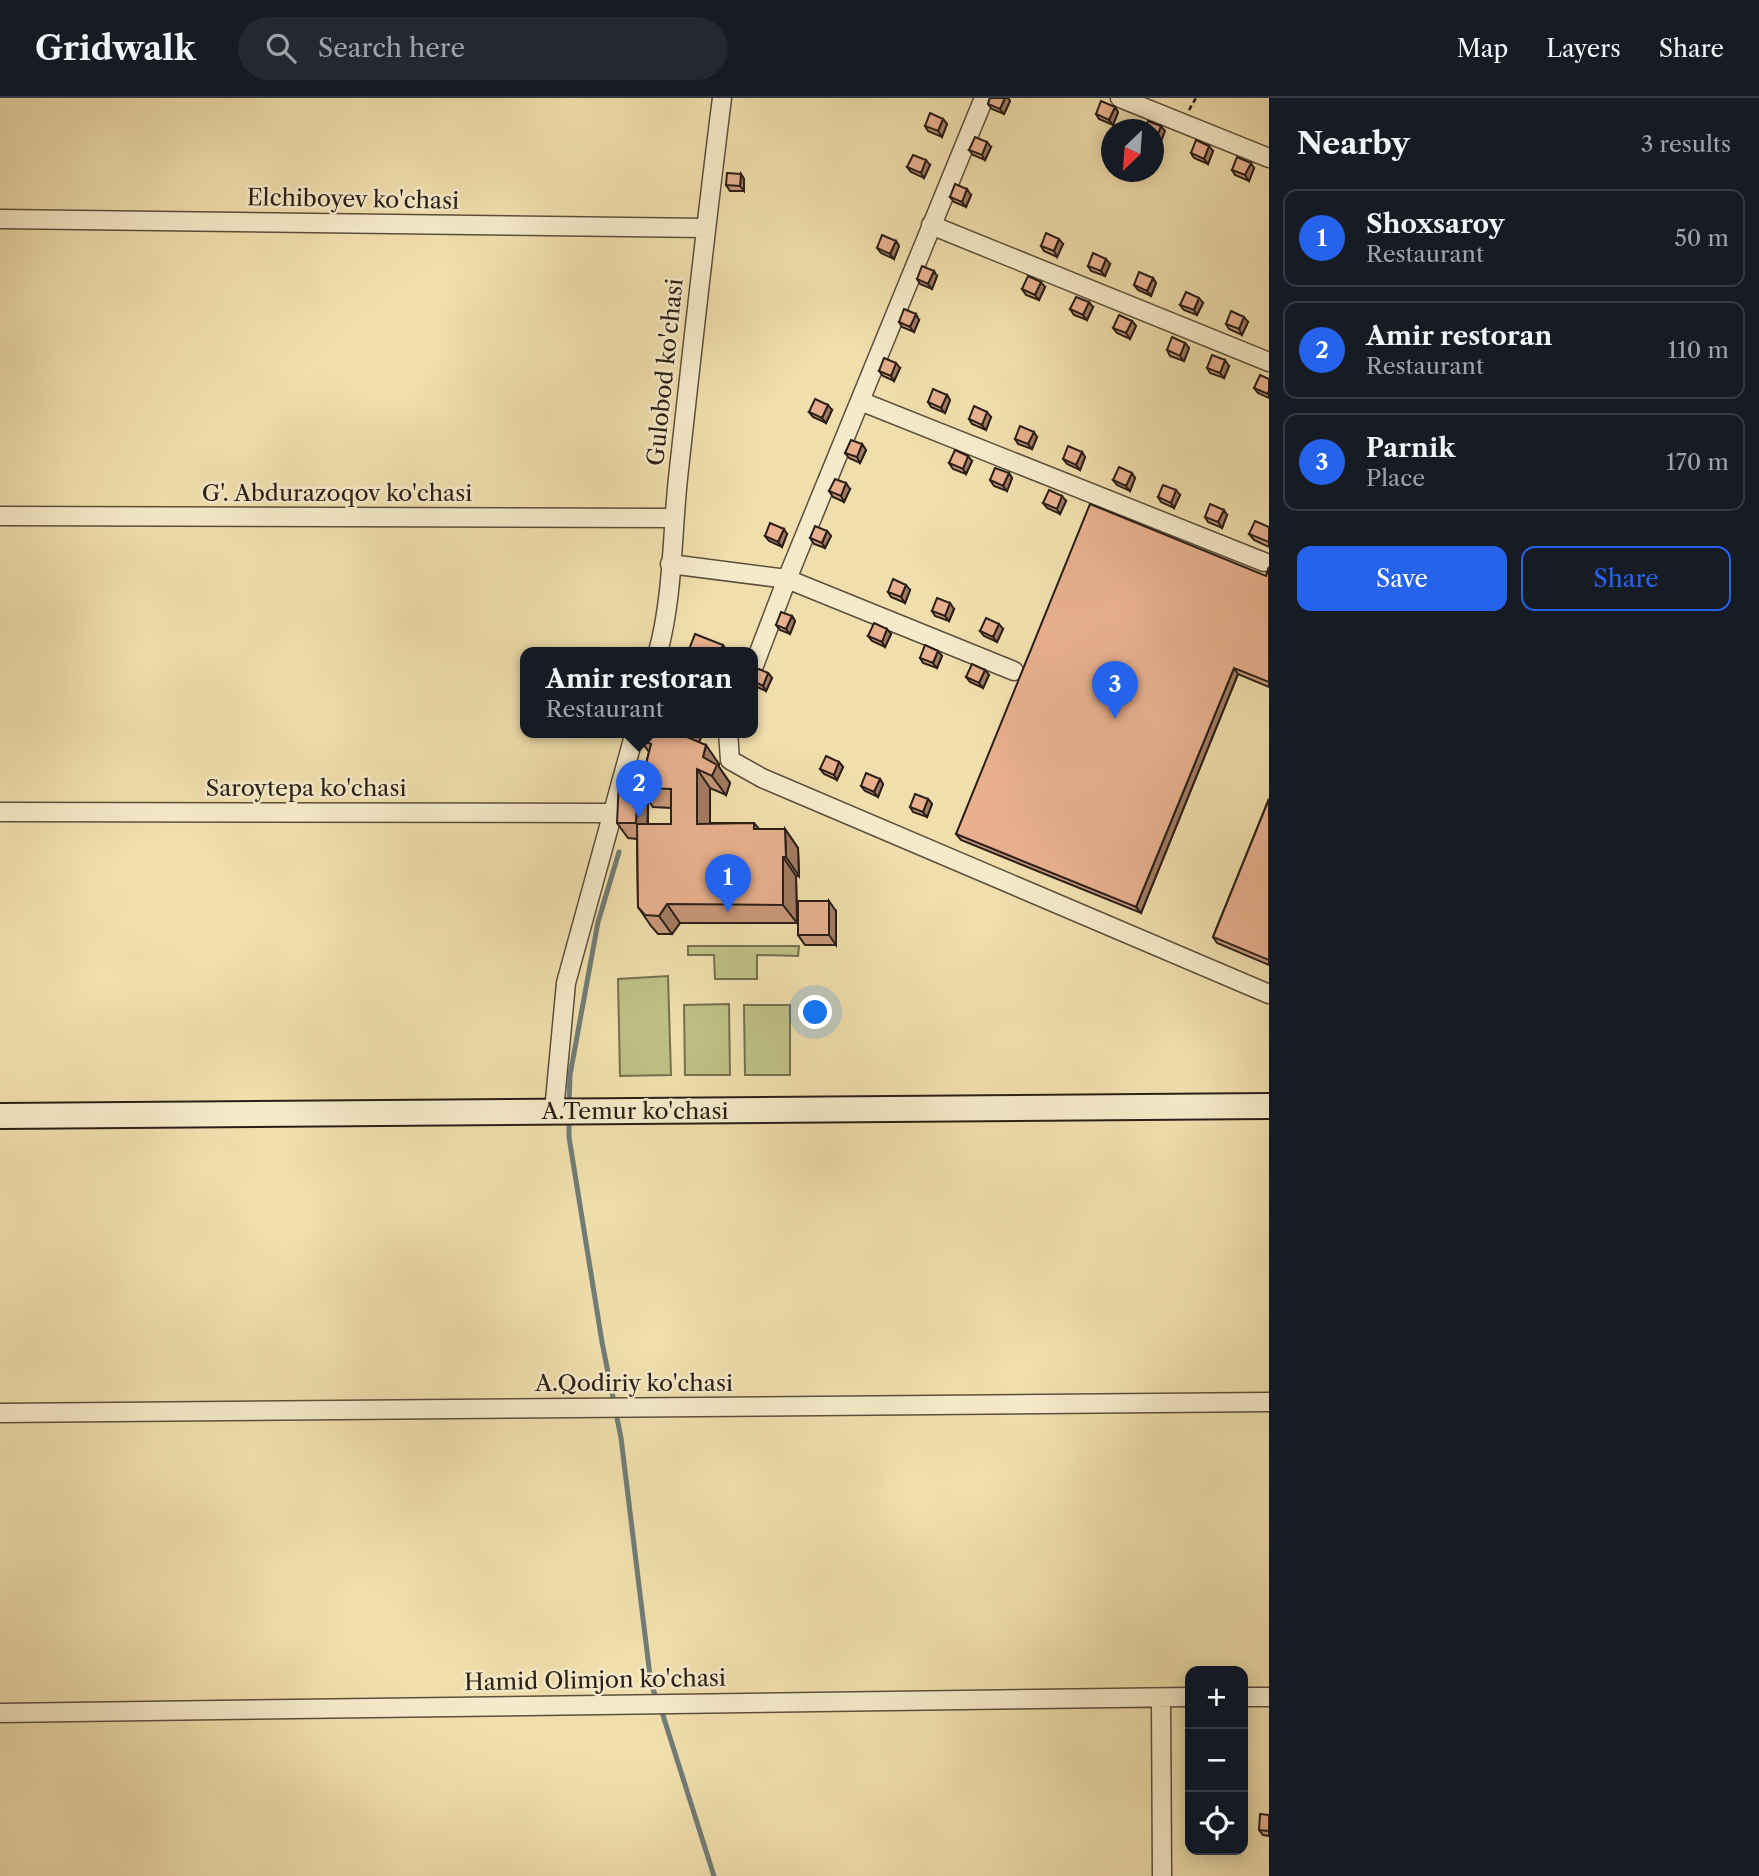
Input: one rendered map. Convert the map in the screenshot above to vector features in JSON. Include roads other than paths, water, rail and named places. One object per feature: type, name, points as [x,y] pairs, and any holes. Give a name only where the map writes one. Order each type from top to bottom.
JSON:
[{"type":"main road","name":"A.Temur ko'chasi","points":[[0,1116],[1269,1105]]},
{"type":"street","name":"Gulobod ko'chasi","points":[[659,647],[664,629],[673,518],[722,98]]},
{"type":"street","points":[[758,655],[984,98]]},
{"type":"street","points":[[1120,98],[1269,158]]},
{"type":"street","name":"Elchiboyev ko'chasi","points":[[0,219],[705,228]]},
{"type":"street","points":[[931,225],[1269,362]]},
{"type":"street","points":[[860,401],[1264,562]]},
{"type":"street","name":"G'. Abdurazoqov ko'chasi","points":[[0,516],[673,518]]},
{"type":"street","points":[[670,564],[787,579],[1014,671]]},
{"type":"street","points":[[554,1111],[566,983],[633,738]]},
{"type":"street","points":[[728,738],[730,760],[762,778],[1269,994]]},
{"type":"street","name":"Saroytepa ko'chasi","points":[[0,812],[612,813]]},
{"type":"street","name":"A.Qodiriy ko'chasi","points":[[0,1413],[1269,1402]]},
{"type":"street","points":[[1248,1697],[1269,1697]]},
{"type":"street","points":[[1161,1698],[1162,1876]]},
{"type":"street","name":"Hamid Olimjon ko'chasi","points":[[0,1713],[1185,1698]]},
{"type":"waterway","points":[[569,1105],[570,1075],[598,922],[619,852]]},
{"type":"waterway","points":[[569,1119],[569,1137],[602,1342],[621,1438],[651,1684],[657,1700]]},
{"type":"waterway","points":[[661,1709],[714,1876]]},
{"type":"place","name":"Parnik","points":[[1115,719]]},
{"type":"place","name":"Amir restoran","points":[[639,818]]},
{"type":"place","name":"Shoxsaroy","points":[[728,912]]}]
